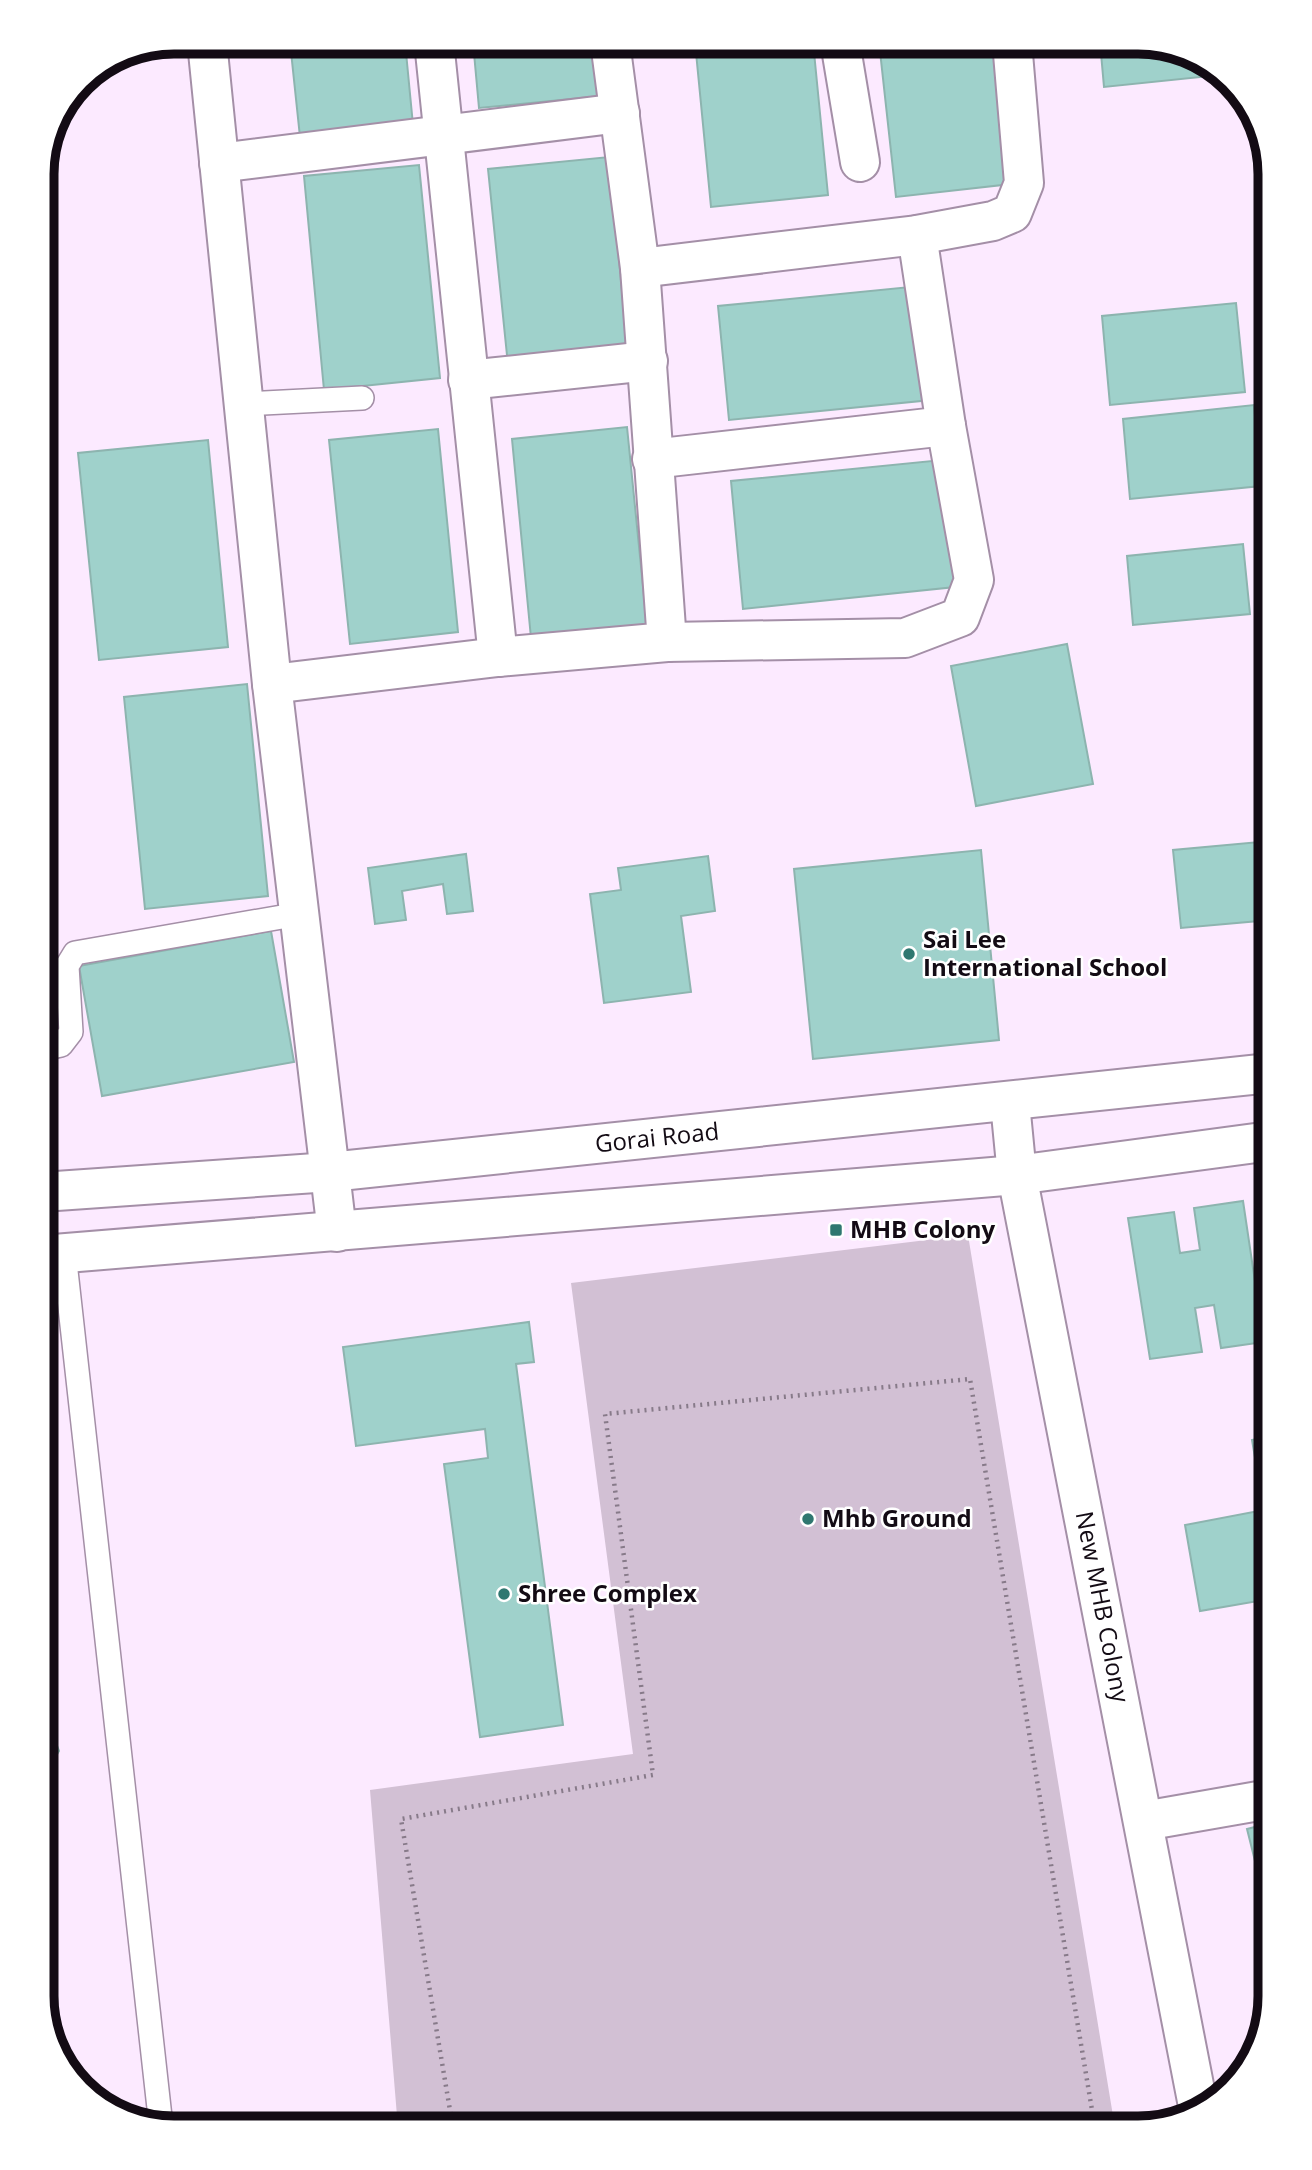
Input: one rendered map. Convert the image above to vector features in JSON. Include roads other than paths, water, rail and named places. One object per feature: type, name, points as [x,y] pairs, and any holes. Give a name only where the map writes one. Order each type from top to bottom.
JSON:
[{"type":"street","points":[[208,54],[272,684],[337,1232]]},
{"type":"street","points":[[435,54],[498,657]]},
{"type":"street","points":[[612,54],[640,268],[667,642]]},
{"type":"street","points":[[842,55],[860,162]]},
{"type":"street","points":[[640,268],[917,235],[993,221],[1012,213],[1024,183],[1013,55]]},
{"type":"street","points":[[219,163],[620,113]]},
{"type":"street","points":[[272,684],[498,657],[667,642],[905,638],[960,617],[974,580],[946,426],[917,235]]},
{"type":"street","points":[[468,380],[648,361]]},
{"type":"street","points":[[652,460],[946,426]]},
{"type":"street","name":"Gorai Road","points":[[54,1191],[330,1172],[1258,1074]]},
{"type":"street","name":"New MHB Colony","points":[[1010,1102],[1017,1175],[1197,2100]]},
{"type":"street","points":[[54,1254],[1017,1175],[1258,1143]]},
{"type":"street","points":[[1144,1821],[1258,1801]]},
{"type":"lane","points":[[244,404],[362,398]]},
{"type":"lane","points":[[55,1046],[61,1045],[71,1032],[67,966],[75,953],[299,914]]},
{"type":"lane","points":[[54,1265],[160,2114]]},
{"type":"place","name":"Sai Lee International School","points":[[909,954]]},
{"type":"place","name":"MHB Colony","points":[[836,1230]]},
{"type":"place","name":"Mhb Ground","points":[[808,1519]]},
{"type":"place","name":"Shree Complex","points":[[504,1594]]}]
